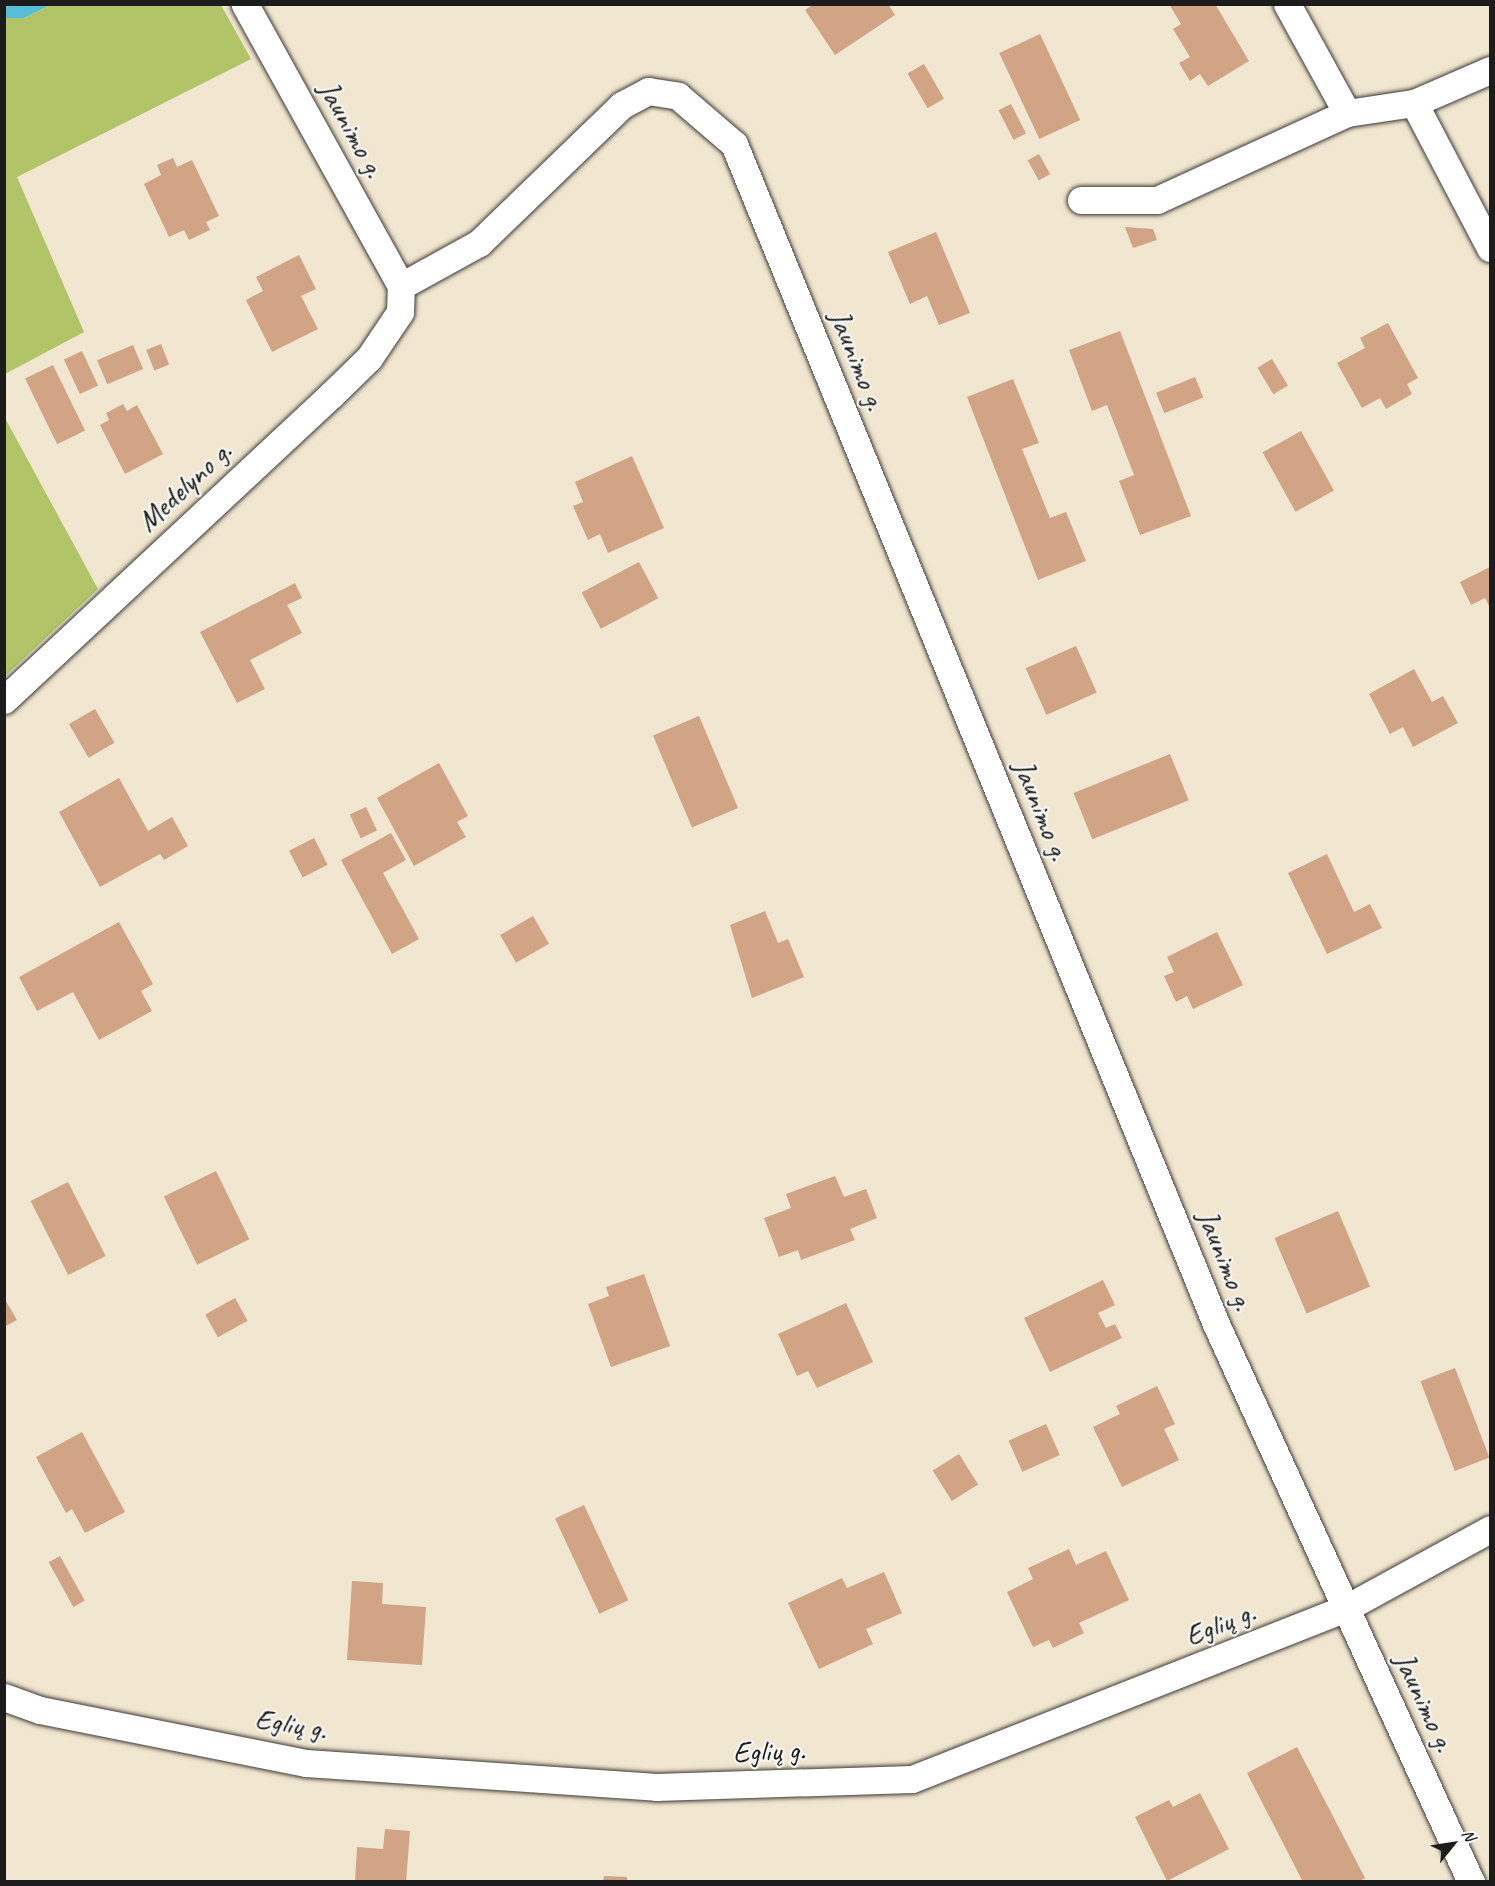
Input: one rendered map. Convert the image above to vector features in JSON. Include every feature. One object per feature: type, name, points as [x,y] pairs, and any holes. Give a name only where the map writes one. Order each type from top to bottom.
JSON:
[{"type":"street","name":"Jaunimo g.","points":[[245,4],[400,299],[479,243],[622,105],[648,91],[678,96],[734,144],[1216,1324],[1471,1881]]},
{"type":"street","points":[[1287,4],[1347,113]]},
{"type":"street","points":[[1081,200],[1157,200],[1347,113],[1414,104],[1491,70]]},
{"type":"street","points":[[1414,104],[1491,248]]},
{"type":"street","name":"Medelyno g.","points":[[4,700],[369,358],[400,299]]},
{"type":"street","name":"Eglių g.","points":[[4,1697],[40,1710],[306,1763],[656,1787],[912,1779],[1346,1608],[1491,1529]]},
{"type":"green space","points":[[50,5],[221,5],[251,59],[17,177],[84,332],[5,374],[5,18],[24,18]]},
{"type":"green space","points":[[5,418],[98,589],[4,676]]},
{"type":"water","points":[[4,5],[50,5],[24,18],[5,18]]},
{"type":"building","points":[[814,4],[888,4],[895,15],[835,55],[805,10]]},
{"type":"building","points":[[1169,4],[1215,4],[1249,61],[1208,86],[1200,74],[1190,81],[1179,63],[1190,57],[1173,29],[1181,24]]},
{"type":"building","points":[[1040,34],[1080,120],[1039,139],[999,53]]},
{"type":"building","points":[[924,64],[944,99],[928,108],[908,74]]},
{"type":"building","points":[[1011,104],[1026,133],[1014,140],[999,110]]},
{"type":"building","points":[[1039,154],[1050,174],[1039,180],[1028,160]]},
{"type":"building","points":[[173,158],[177,167],[192,160],[219,216],[206,222],[210,230],[189,240],[184,230],[169,237],[144,184],[161,175],[157,165]]},
{"type":"building","points":[[1125,227],[1153,229],[1157,240],[1133,248]]},
{"type":"building","points":[[936,232],[970,313],[939,325],[927,296],[910,304],[888,252]]},
{"type":"building","points":[[299,255],[316,289],[301,296],[318,329],[272,352],[246,300],[263,291],[256,277]]},
{"type":"building","points":[[1388,323],[1418,378],[1407,384],[1412,394],[1386,409],[1380,398],[1362,408],[1337,363],[1365,348],[1360,338]]},
{"type":"building","points":[[1120,331],[1191,516],[1140,535],[1119,481],[1134,475],[1107,405],[1092,411],[1069,350]]},
{"type":"building","points":[[161,344],[169,364],[154,370],[146,350]]},
{"type":"building","points":[[133,345],[143,369],[107,384],[97,360]]},
{"type":"building","points":[[82,351],[98,385],[80,394],[64,359]]},
{"type":"building","points":[[1272,359],[1288,386],[1273,394],[1257,368]]},
{"type":"building","points":[[53,365],[85,431],[57,444],[25,379]]},
{"type":"building","points":[[1195,377],[1203,397],[1164,413],[1156,393]]},
{"type":"building","points":[[1013,379],[1039,443],[1022,449],[1050,518],[1066,512],[1086,561],[1038,580],[967,397]]},
{"type":"building","points":[[123,404],[127,411],[137,405],[163,454],[125,474],[100,425],[109,420],[106,413]]},
{"type":"building","points":[[1301,431],[1334,490],[1295,512],[1263,452]]},
{"type":"building","points":[[632,456],[664,528],[608,553],[600,534],[588,540],[573,506],[583,502],[575,482]]},
{"type":"building","points":[[639,562],[658,598],[601,629],[582,593]]},
{"type":"building","points":[[1490,567],[1490,608],[1485,598],[1471,605],[1460,582]]},
{"type":"building","points":[[295,583],[302,598],[287,605],[302,633],[250,660],[265,689],[237,703],[200,632]]},
{"type":"building","points":[[1076,646],[1097,693],[1046,715],[1026,668]]},
{"type":"building","points":[[1414,669],[1432,702],[1443,696],[1458,723],[1413,747],[1403,727],[1390,734],[1369,694]]},
{"type":"building","points":[[95,709],[114,743],[89,758],[69,724]]},
{"type":"building","points":[[699,716],[738,808],[692,828],[653,736]]},
{"type":"building","points":[[1170,754],[1189,800],[1092,839],[1074,793]]},
{"type":"building","points":[[439,763],[468,816],[457,822],[466,837],[414,866],[377,798]]},
{"type":"building","points":[[119,778],[148,831],[172,817],[188,846],[164,860],[160,854],[100,887],[59,812]]},
{"type":"building","points":[[366,807],[377,831],[361,838],[350,815]]},
{"type":"building","points":[[391,833],[406,860],[383,873],[419,939],[392,954],[341,860]]},
{"type":"building","points":[[314,838],[328,865],[303,877],[289,851]]},
{"type":"building","points":[[1327,854],[1354,912],[1370,904],[1382,928],[1327,954],[1288,873]]},
{"type":"building","points":[[765,911],[778,943],[788,939],[804,977],[752,998],[730,925]]},
{"type":"building","points":[[533,916],[549,944],[516,963],[500,935]]},
{"type":"building","points":[[119,922],[153,984],[141,991],[152,1011],[99,1040],[73,992],[37,1011],[19,977]]},
{"type":"building","points":[[1217,932],[1243,985],[1193,1009],[1187,996],[1176,1002],[1164,976],[1174,972],[1167,957]]},
{"type":"building","points":[[216,1171],[249,1239],[197,1265],[164,1196]]},
{"type":"building","points":[[835,1176],[844,1197],[866,1189],[877,1218],[850,1229],[855,1240],[801,1260],[798,1250],[779,1257],[764,1218],[791,1208],[786,1194]]},
{"type":"building","points":[[68,1182],[106,1256],[68,1275],[31,1201]]},
{"type":"building","points":[[1338,1211],[1370,1286],[1307,1313],[1274,1238]]},
{"type":"building","points":[[644,1274],[670,1346],[611,1367],[588,1304],[609,1296],[606,1287]]},
{"type":"building","points":[[1103,1280],[1115,1305],[1098,1313],[1106,1328],[1115,1324],[1122,1338],[1050,1372],[1024,1318]]},
{"type":"building","points":[[4,1298],[17,1320],[4,1327]]},
{"type":"building","points":[[235,1298],[248,1321],[218,1337],[205,1314]]},
{"type":"building","points":[[846,1303],[873,1362],[817,1388],[808,1371],[797,1376],[778,1334]]},
{"type":"building","points":[[1455,1368],[1489,1458],[1455,1471],[1420,1381]]},
{"type":"building","points":[[1157,1386],[1175,1424],[1164,1429],[1179,1460],[1122,1487],[1093,1427],[1120,1414],[1116,1406]]},
{"type":"building","points":[[1046,1424],[1060,1455],[1022,1472],[1009,1441]]},
{"type":"building","points":[[82,1432],[125,1512],[85,1533],[72,1509],[66,1513],[36,1457]]},
{"type":"building","points":[[959,1454],[978,1485],[952,1501],[933,1470]]},
{"type":"building","points":[[584,1505],[628,1600],[599,1614],[555,1519]]},
{"type":"building","points":[[1069,1549],[1076,1565],[1106,1551],[1129,1600],[1079,1623],[1084,1633],[1053,1648],[1049,1640],[1033,1647],[1007,1592],[1033,1579],[1028,1568]]},
{"type":"building","points":[[60,1556],[85,1601],[73,1607],[49,1562]]},
{"type":"building","points":[[884,1572],[902,1613],[866,1629],[873,1644],[819,1669],[788,1603],[842,1578],[847,1588]]},
{"type":"building","points":[[352,1581],[383,1583],[382,1604],[426,1607],[422,1665],[347,1660]]},
{"type":"building","points":[[1297,1747],[1365,1878],[1358,1882],[1303,1882],[1247,1773]]},
{"type":"building","points":[[1200,1793],[1229,1849],[1167,1881],[1135,1817],[1169,1800],[1173,1807]]},
{"type":"building","points":[[385,1829],[410,1831],[406,1882],[355,1882],[357,1847],[383,1849]]},
{"type":"building","points":[[604,1876],[627,1877],[627,1882],[603,1882]]}]
